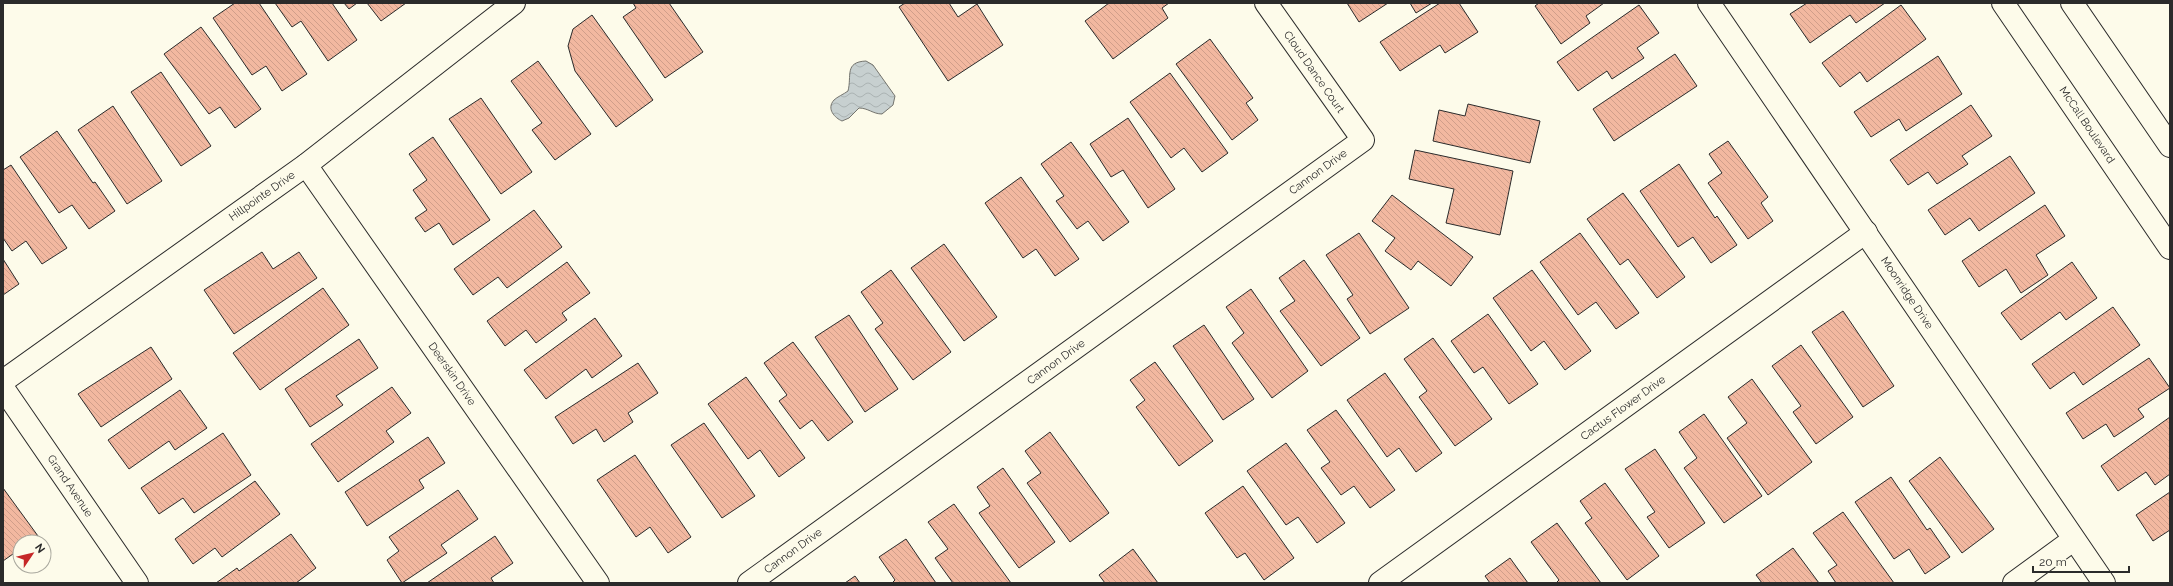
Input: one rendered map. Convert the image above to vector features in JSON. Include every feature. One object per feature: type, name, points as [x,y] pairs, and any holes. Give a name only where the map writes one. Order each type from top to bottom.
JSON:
[{"type":"street","name":"Hillpointe Drive","points":[[3,381],[306,164],[514,3]]},
{"type":"street","name":"Cloud Dance Court","points":[[1266,3],[1362,140]]},
{"type":"street","name":"Moonridge Drive","points":[[1709,3],[1866,232],[2073,540],[2104,583]]},
{"type":"street","name":"McCall Boulevard","points":[[2003,3],[2170,248]]},
{"type":"street","points":[[2072,3],[2170,146]]},
{"type":"street","name":"Cannon Drive","points":[[749,583],[1362,140]]},
{"type":"street","name":"Deerskin Drive","points":[[306,164],[598,583]]},
{"type":"street","name":"Cactus Flower Drive","points":[[1380,583],[1866,232]]},
{"type":"street","name":"Grand Avenue","points":[[3,388],[136,583]]},
{"type":"street","points":[[2014,583],[2073,540]]},
{"type":"water","points":[[866,61],[873,65],[895,96],[893,105],[882,114],[859,108],[849,118],[842,121],[832,113],[832,103],[835,99],[848,91],[850,71],[854,64]]},
{"type":"building","points":[[235,3],[259,3],[307,74],[282,91],[266,66],[252,75],[213,18]]},
{"type":"building","points":[[275,3],[332,3],[357,40],[328,61],[301,21],[292,27]]},
{"type":"building","points":[[344,3],[357,3],[349,9]]},
{"type":"building","points":[[367,3],[406,3],[381,21]]},
{"type":"building","points":[[633,3],[669,3],[703,52],[665,78],[623,17],[636,8]]},
{"type":"building","points":[[905,3],[949,3],[958,17],[977,4],[1003,45],[948,81],[899,7]]},
{"type":"building","points":[[1109,3],[1169,3],[1162,8],[1168,18],[1113,59],[1085,21]]},
{"type":"building","points":[[1347,3],[1388,3],[1359,22]]},
{"type":"building","points":[[1410,3],[1432,3],[1416,13]]},
{"type":"building","points":[[1440,3],[1459,3],[1478,32],[1445,53],[1440,45],[1400,71],[1380,42]]},
{"type":"building","points":[[1539,3],[1604,3],[1586,16],[1590,23],[1561,44],[1535,6]]},
{"type":"building","points":[[1807,3],[1885,3],[1856,23],[1850,15],[1810,43],[1790,14]]},
{"type":"building","points":[[1639,5],[1659,33],[1637,48],[1644,58],[1612,79],[1607,71],[1578,91],[1557,62]]},
{"type":"building","points":[[1901,5],[1926,39],[1867,82],[1860,72],[1840,87],[1822,63]]},
{"type":"building","points":[[592,15],[653,100],[616,127],[575,71],[568,46],[573,29]]},
{"type":"building","points":[[201,27],[261,109],[235,128],[220,107],[209,114],[164,54]]},
{"type":"building","points":[[1210,39],[1253,98],[1246,103],[1258,120],[1232,140],[1176,64]]},
{"type":"building","points":[[1675,54],[1697,86],[1614,141],[1593,109]]},
{"type":"building","points":[[1938,56],[1962,94],[1906,131],[1899,119],[1871,137],[1854,112]]},
{"type":"building","points":[[538,61],[591,134],[555,160],[532,130],[542,123],[511,81]]},
{"type":"building","points":[[161,72],[211,146],[181,166],[131,92]]},
{"type":"building","points":[[1170,73],[1228,153],[1202,172],[1184,148],[1171,158],[1130,102]]},
{"type":"building","points":[[481,98],[532,172],[501,194],[449,119]]},
{"type":"building","points":[[1468,104],[1540,121],[1530,163],[1433,141],[1439,110],[1465,116]]},
{"type":"building","points":[[1971,105],[1992,136],[1962,156],[1968,164],[1937,184],[1928,172],[1908,185],[1890,160]]},
{"type":"building","points":[[113,106],[162,181],[127,204],[78,130]]},
{"type":"building","points":[[1128,118],[1175,189],[1148,208],[1123,170],[1111,177],[1090,144]]},
{"type":"building","points":[[57,131],[93,183],[95,182],[115,211],[89,229],[72,205],[59,213],[20,157]]},
{"type":"building","points":[[433,137],[490,220],[453,245],[439,223],[425,232],[415,218],[427,210],[413,190],[427,180],[409,154]]},
{"type":"building","points":[[1728,141],[1768,197],[1761,203],[1773,221],[1748,239],[1708,183],[1722,173],[1709,154]]},
{"type":"building","points":[[1071,142],[1129,222],[1103,241],[1088,221],[1077,229],[1056,201],[1064,196],[1041,164]]},
{"type":"building","points":[[1415,150],[1513,171],[1500,235],[1446,223],[1454,189],[1409,179]]},
{"type":"building","points":[[2010,156],[2035,193],[1979,231],[1970,218],[1945,235],[1928,210]]},
{"type":"building","points":[[1679,164],[1715,218],[1717,216],[1737,245],[1711,263],[1693,237],[1678,247],[1640,191]]},
{"type":"building","points":[[11,165],[67,248],[42,264],[26,241],[12,251],[3,238],[3,170]]},
{"type":"building","points":[[1021,177],[1079,259],[1055,276],[1036,249],[1023,258],[985,203]]},
{"type":"building","points":[[1623,193],[1685,277],[1657,298],[1628,259],[1620,265],[1587,219]]},
{"type":"building","points":[[1392,195],[1473,257],[1451,286],[1418,261],[1411,270],[1385,251],[1395,238],[1372,221]]},
{"type":"building","points":[[2045,205],[2065,236],[2036,255],[2048,275],[2021,293],[2006,269],[1979,287],[1962,261]]},
{"type":"building","points":[[534,210],[562,247],[507,288],[498,277],[473,295],[454,269]]},
{"type":"building","points":[[1359,233],[1409,308],[1370,334],[1347,299],[1353,295],[1326,255]]},
{"type":"building","points":[[1580,233],[1639,313],[1616,329],[1596,302],[1578,315],[1540,262]]},
{"type":"building","points":[[944,244],[997,317],[964,341],[911,268]]},
{"type":"building","points":[[262,252],[273,269],[299,252],[317,278],[234,334],[204,290]]},
{"type":"building","points":[[3,259],[19,284],[3,295]]},
{"type":"building","points":[[1304,260],[1360,338],[1321,366],[1280,311],[1295,301],[1279,278]]},
{"type":"building","points":[[567,262],[590,293],[562,313],[567,320],[536,343],[526,330],[505,346],[487,321]]},
{"type":"building","points":[[2072,262],[2097,298],[2066,320],[2060,312],[2021,340],[2001,313]]},
{"type":"building","points":[[891,270],[951,352],[913,380],[875,329],[883,323],[861,292]]},
{"type":"building","points":[[1532,270],[1591,351],[1565,370],[1544,341],[1531,351],[1493,298]]},
{"type":"building","points":[[323,288],[349,325],[260,390],[233,353]]},
{"type":"building","points":[[1251,289],[1308,371],[1272,398],[1232,343],[1244,333],[1226,307]]},
{"type":"building","points":[[2113,307],[2140,345],[2083,385],[2074,372],[2050,389],[2032,364]]},
{"type":"building","points":[[1843,311],[1894,386],[1863,407],[1812,332]]},
{"type":"building","points":[[1488,314],[1538,384],[1509,404],[1483,367],[1474,373],[1451,341]]},
{"type":"building","points":[[849,315],[898,389],[865,412],[815,337]]},
{"type":"building","points":[[595,318],[622,356],[592,378],[586,369],[546,399],[524,370]]},
{"type":"building","points":[[1204,325],[1254,399],[1223,420],[1173,346]]},
{"type":"building","points":[[1433,338],[1492,419],[1455,446],[1419,397],[1427,391],[1404,359]]},
{"type":"building","points":[[359,339],[378,368],[336,396],[343,405],[310,427],[285,389]]},
{"type":"building","points":[[793,342],[853,422],[828,441],[812,420],[800,429],[779,401],[787,395],[764,363]]},
{"type":"building","points":[[1801,345],[1853,417],[1816,444],[1793,412],[1801,406],[1772,366]]},
{"type":"building","points":[[151,347],[172,379],[101,427],[78,394]]},
{"type":"building","points":[[2149,358],[2170,388],[2138,409],[2144,417],[2114,437],[2106,424],[2083,439],[2066,413]]},
{"type":"building","points":[[1155,362],[1213,441],[1179,466],[1136,407],[1145,400],[1130,380]]},
{"type":"building","points":[[638,363],[658,393],[628,413],[633,422],[604,442],[596,429],[573,444],[555,417]]},
{"type":"building","points":[[1385,373],[1442,453],[1416,472],[1399,448],[1387,457],[1347,400]]},
{"type":"building","points":[[746,377],[805,458],[779,477],[760,450],[748,459],[708,404]]},
{"type":"building","points":[[1752,379],[1812,462],[1768,495],[1727,438],[1747,423],[1728,397]]},
{"type":"building","points":[[392,387],[411,413],[386,431],[394,442],[338,482],[311,444]]},
{"type":"building","points":[[180,390],[207,428],[175,450],[169,441],[129,469],[108,440]]},
{"type":"building","points":[[1336,410],[1395,490],[1370,508],[1354,486],[1341,495],[1321,468],[1330,462],[1307,430]]},
{"type":"building","points":[[1704,414],[1762,496],[1724,523],[1684,468],[1697,458],[1679,432]]},
{"type":"building","points":[[2170,417],[2170,474],[2155,485],[2146,472],[2118,491],[2101,466]]},
{"type":"building","points":[[704,423],[755,496],[722,518],[671,445]]},
{"type":"building","points":[[1050,432],[1109,513],[1070,542],[1027,483],[1041,473],[1025,451]]},
{"type":"building","points":[[223,433],[251,475],[194,513],[183,498],[159,514],[141,488]]},
{"type":"building","points":[[428,437],[445,463],[419,480],[424,488],[367,526],[345,492]]},
{"type":"building","points":[[1286,443],[1345,523],[1317,543],[1298,517],[1286,525],[1247,471]]},
{"type":"building","points":[[1655,449],[1705,523],[1669,548],[1647,517],[1655,512],[1625,469]]},
{"type":"building","points":[[635,455],[691,537],[668,553],[650,527],[636,537],[597,480]]},
{"type":"building","points":[[1940,457],[1994,529],[1962,553],[1909,481]]},
{"type":"building","points":[[1003,468],[1055,542],[1019,568],[979,513],[990,506],[977,487]]},
{"type":"building","points":[[1891,477],[1927,530],[1930,528],[1950,557],[1925,574],[1909,549],[1894,559],[1855,502]]},
{"type":"building","points":[[255,481],[280,514],[222,557],[215,548],[193,564],[175,539]]},
{"type":"building","points":[[1605,483],[1659,556],[1627,580],[1585,523],[1592,518],[1580,501]]},
{"type":"building","points":[[1243,486],[1294,558],[1264,580],[1245,553],[1237,558],[1205,513]]},
{"type":"building","points":[[3,488],[37,534],[12,534],[12,555],[3,561]]},
{"type":"building","points":[[458,490],[478,519],[441,545],[447,553],[402,583],[387,560],[399,551],[389,537]]},
{"type":"building","points":[[2170,492],[2170,530],[2153,541],[2136,515]]},
{"type":"building","points":[[954,504],[1011,583],[953,583],[935,558],[948,549],[928,522]]},
{"type":"building","points":[[1843,512],[1894,583],[1836,583],[1828,571],[1837,565],[1813,533]]},
{"type":"building","points":[[1557,523],[1601,583],[1556,583],[1559,580],[1531,542]]},
{"type":"building","points":[[291,534],[316,568],[296,583],[216,583],[237,568],[239,571]]},
{"type":"building","points":[[495,536],[513,563],[491,578],[494,583],[427,583]]},
{"type":"building","points":[[906,539],[936,583],[892,583],[895,580],[879,557]]},
{"type":"building","points":[[1793,548],[1819,583],[1762,583],[1756,575]]},
{"type":"building","points":[[1133,549],[1158,583],[1105,583],[1099,575]]},
{"type":"building","points":[[1510,558],[1528,583],[1490,583],[1485,576]]},
{"type":"building","points":[[855,576],[860,583],[845,583]]}]
